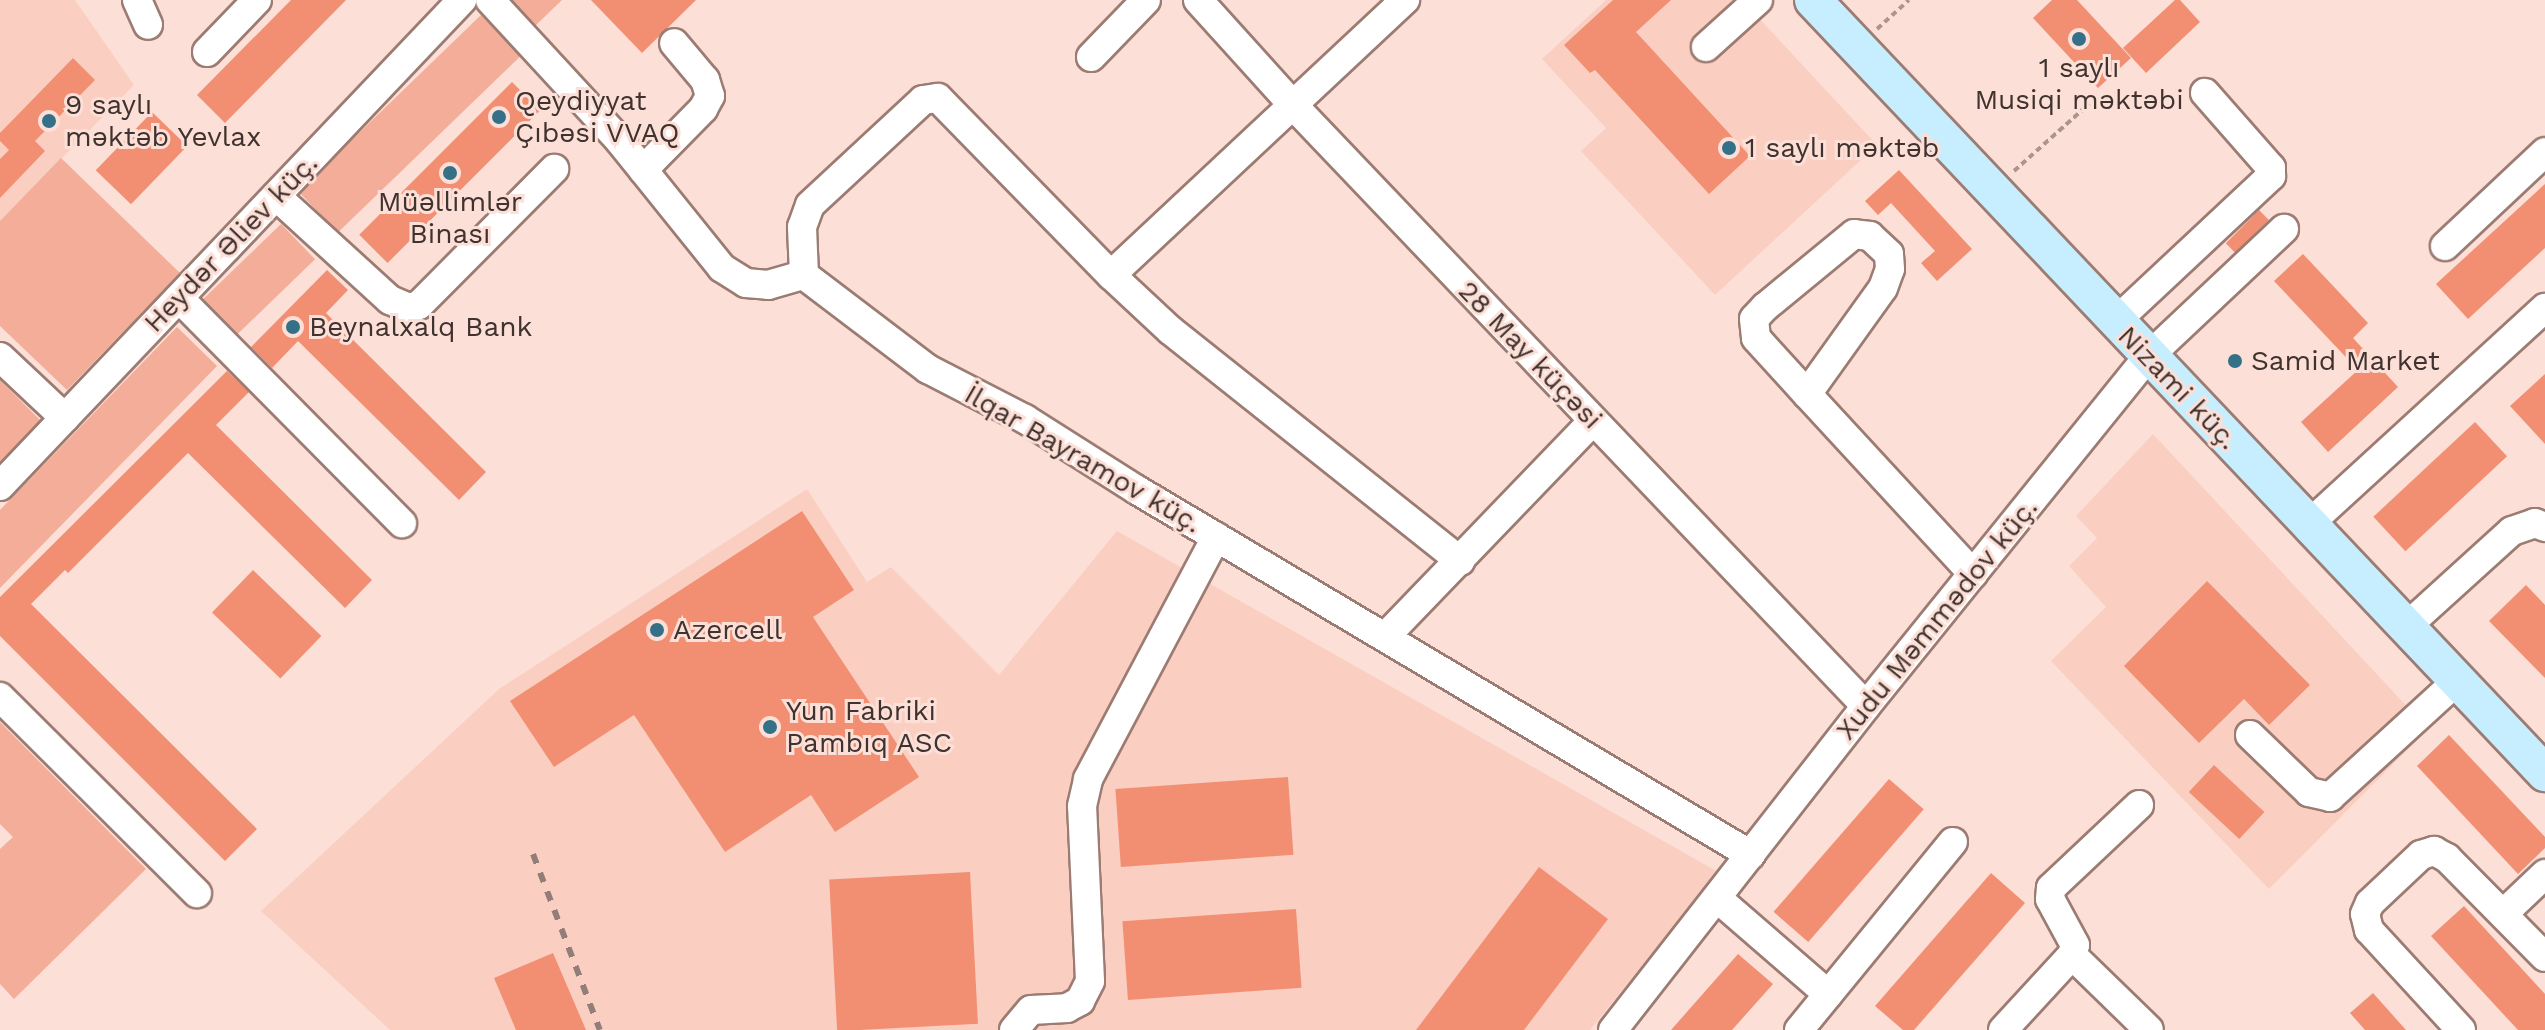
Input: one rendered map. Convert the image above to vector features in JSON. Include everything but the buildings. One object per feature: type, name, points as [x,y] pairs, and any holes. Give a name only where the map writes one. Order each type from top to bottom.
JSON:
[{"type":"main road","name":"Nizami küç.","points":[[1813,0],[2545,773]]},
{"type":"street","points":[[207,52],[257,0]]},
{"type":"street","name":"Heydər Əliev küç.","points":[[0,486],[462,0]]},
{"type":"street","points":[[490,0],[643,170],[722,268],[746,283],[768,285],[804,275],[802,227],[810,205],[923,100],[938,98],[1111,275],[1170,330],[1460,561]]},
{"type":"street","points":[[1091,57],[1146,0]]},
{"type":"street","name":"28 May küçəsi","points":[[1198,0],[1291,103],[1866,706]]},
{"type":"street","points":[[1111,275],[1291,103],[1405,0]]},
{"type":"street","points":[[1706,47],[1758,0]]},
{"type":"street","points":[[643,170],[703,109],[710,96],[705,80],[674,43]]},
{"type":"street","points":[[2115,322],[2271,176],[2271,168],[2205,93]]},
{"type":"street","points":[[2445,246],[2545,152]]},
{"type":"street","points":[[276,196],[390,300],[409,308],[419,305],[554,169]]},
{"type":"street","name":"Xudu Məmmədov küç.","points":[[1613,1030],[1866,706],[2148,357],[2284,229]]},
{"type":"street","points":[[1807,394],[1883,288],[1890,269],[1889,254],[1870,236],[1854,234],[1754,319],[1756,338],[1807,394],[1973,574]]},
{"type":"street","name":"İlqar Bayramov küç.","points":[[804,275],[928,369],[1025,419],[1216,537],[1751,855]]},
{"type":"street","points":[[179,298],[402,523]]},
{"type":"street","points":[[2309,524],[2545,308]]},
{"type":"street","points":[[0,357],[65,418]]},
{"type":"street","points":[[1385,637],[1593,421]]},
{"type":"street","points":[[2406,627],[2512,531],[2535,523],[2545,527]]},
{"type":"street","points":[[1014,1030],[1031,1010],[1067,1008],[1080,1001],[1090,981],[1082,806],[1088,779],[1216,537]]},
{"type":"street","points":[[2250,735],[2309,792],[2330,797],[2457,681]]},
{"type":"street","points":[[0,697],[197,893]]},
{"type":"street","points":[[2003,1030],[2072,955],[2075,945],[2050,899],[2051,888],[2139,805]]},
{"type":"street","points":[[1799,1030],[1953,842]]},
{"type":"street","points":[[2461,1030],[2369,930],[2365,914],[2370,903],[2421,855],[2434,851],[2447,858],[2545,957]]},
{"type":"street","points":[[2503,914],[2545,874]]},
{"type":"street","points":[[1717,898],[1828,994]]},
{"type":"street","points":[[2072,955],[2149,1030]]},
{"type":"path","points":[[1858,47],[1909,0]]},
{"type":"path","points":[[1992,191],[2089,104]]},
{"type":"shaded area","name":"9 saylı məktəb Yevlax","points":[[0,0],[75,0],[134,85],[0,221]]},
{"type":"shaded area","points":[[509,0],[562,0],[535,26]]},
{"type":"shaded area","name":"1 saylı məktəb","points":[[1606,0],[1742,0],[1877,145],[1715,295],[1581,151],[1606,128],[1542,59]]},
{"type":"shaded area","points":[[481,15],[521,56],[338,232],[298,191]]},
{"type":"shaded area","points":[[61,158],[180,273],[67,390],[0,326],[0,221]]},
{"type":"shaded area","points":[[281,224],[315,259],[234,337],[200,302]]},
{"type":"shaded area","points":[[177,327],[217,366],[0,588],[0,510]]},
{"type":"shaded area","points":[[0,380],[41,421],[0,463]]},
{"type":"shaded area","points":[[2153,434],[2428,729],[2269,889],[2051,661],[2106,607],[2069,566],[2097,538],[2076,516]]},
{"type":"shaded area","points":[[807,489],[867,582],[891,567],[999,675],[1117,531],[1718,872],[1590,1030],[390,1030],[261,911],[499,689]]},
{"type":"shaded area","points":[[0,722],[146,869],[14,999],[0,984],[0,849],[13,837],[0,824]]},
{"type":"railway","points":[[533,854],[600,1030]]},
{"type":"place","name":"1 saylı Musiqi məktəbi","points":[[2079,39]]},
{"type":"place","name":"Qeydiyyat Çıbəsi VVAQ","points":[[499,117]]},
{"type":"place","name":"9 saylı məktəb Yevlax","points":[[49,121]]},
{"type":"place","name":"1 saylı məktəb","points":[[1729,148]]},
{"type":"place","name":"Müəllimlər Binası","points":[[450,173]]},
{"type":"place","name":"Beynalxalq Bank","points":[[293,327]]},
{"type":"place","name":"Samid Market","points":[[2235,361]]},
{"type":"place","name":"Azercell","points":[[657,630]]},
{"type":"place","name":"Yun Fabriki Pambıq ASC","points":[[770,727]]}]
